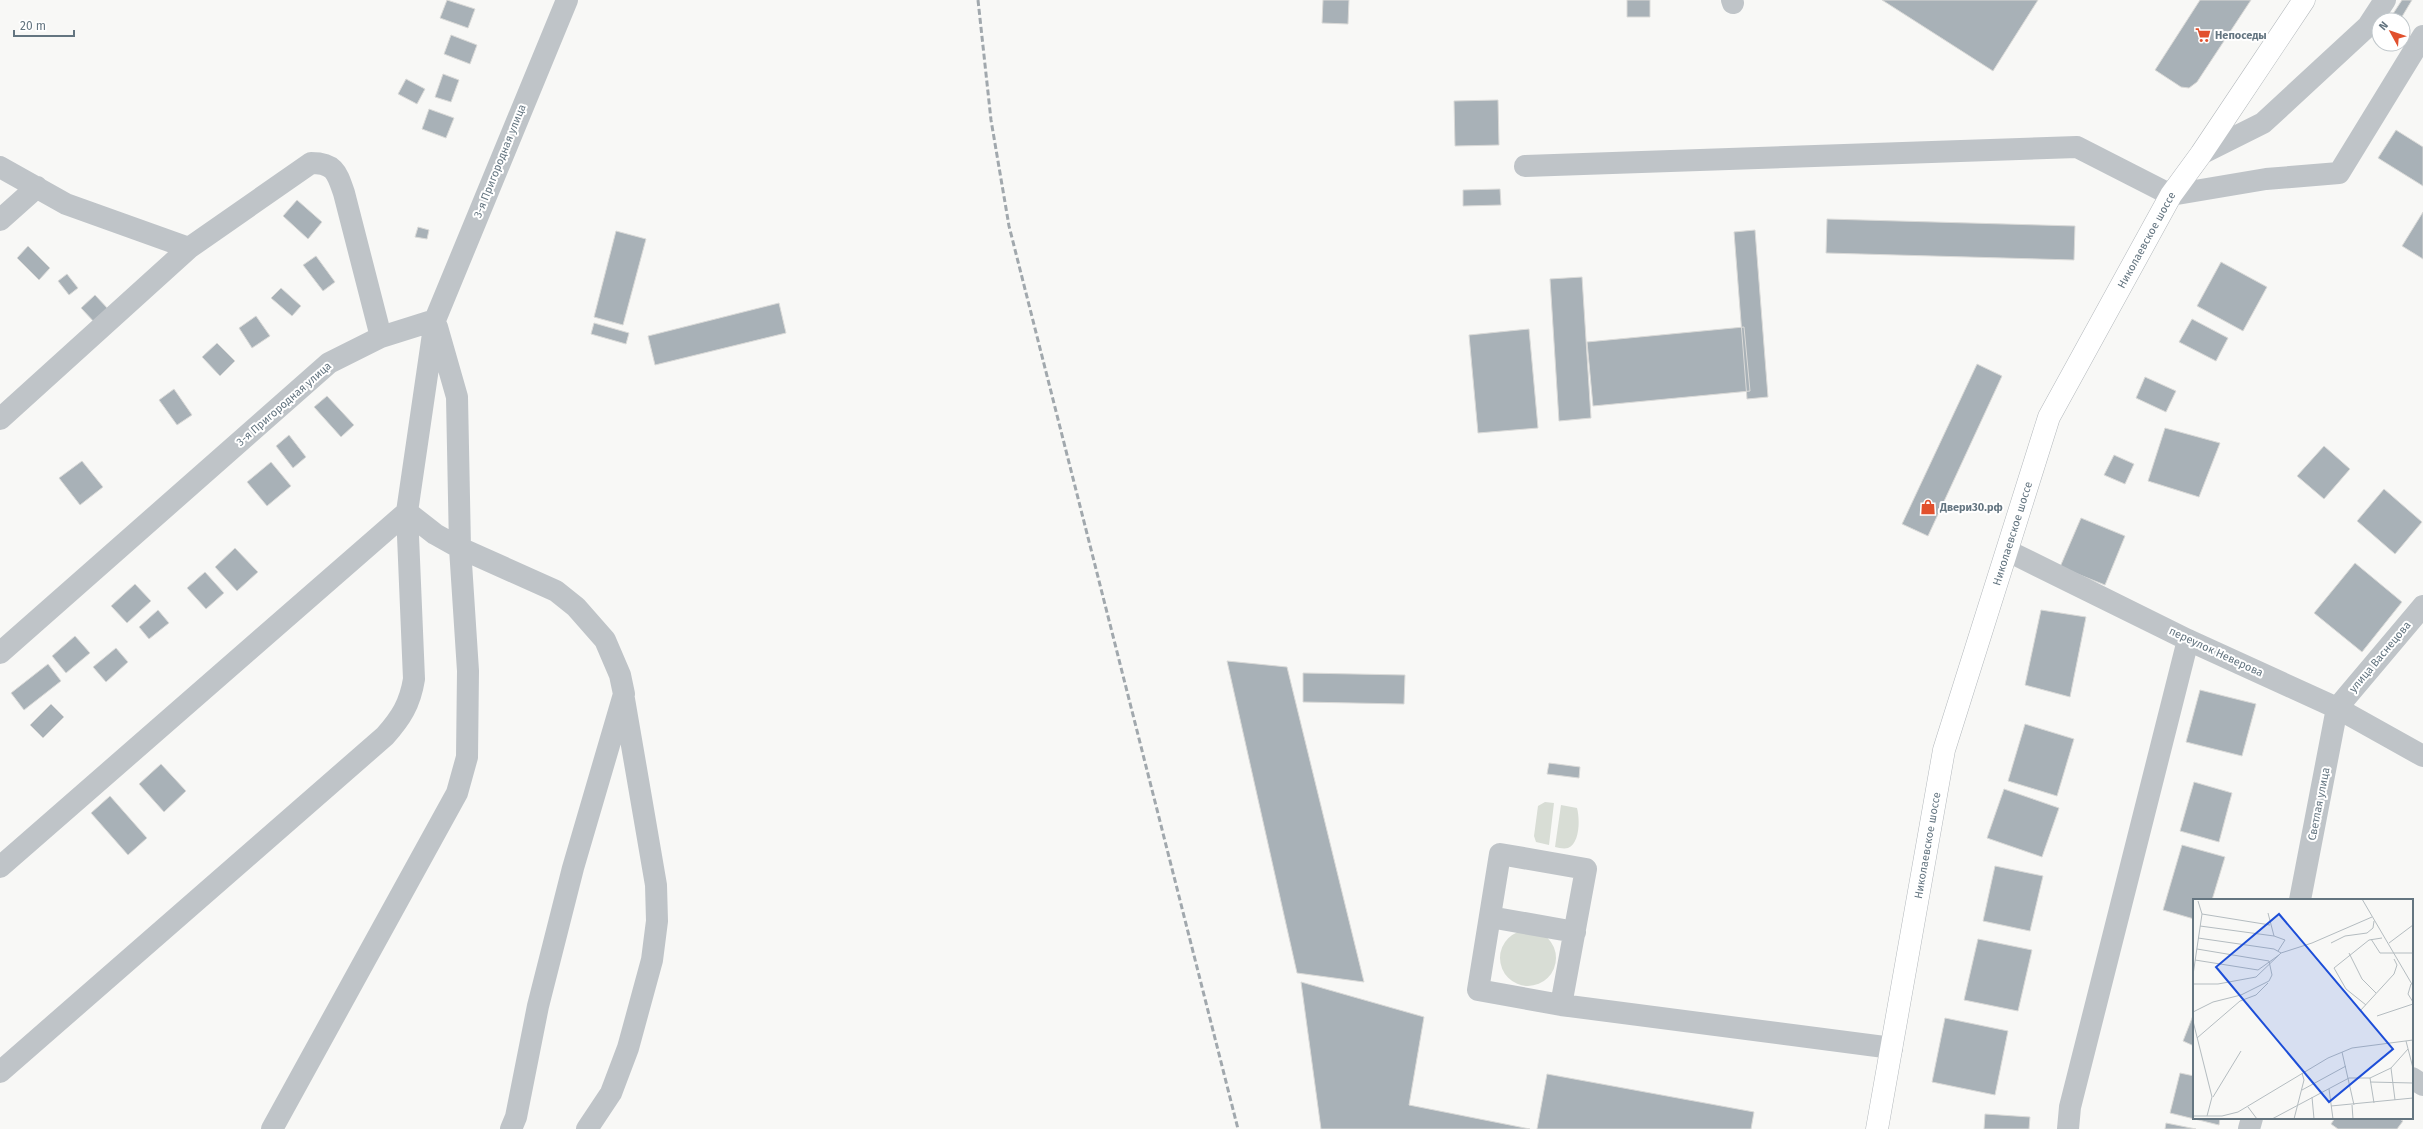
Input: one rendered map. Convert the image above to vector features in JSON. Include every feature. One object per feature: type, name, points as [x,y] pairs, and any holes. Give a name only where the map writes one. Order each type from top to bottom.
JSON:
[{"type":"main road","name":"Николаевское шоссе","points":[[1877,1129],[1944,750],[2049,418],[2171,194],[2201,154],[2304,0]]},
{"type":"street","name":"3-я Пригородная улица","points":[[0,653],[329,363],[381,337],[435,320],[567,0]]},
{"type":"street","points":[[2201,154],[2263,123],[2368,26],[2385,0]]},
{"type":"street","points":[[1525,166],[2077,147],[2171,194],[2266,179],[2339,173],[2423,36]]},
{"type":"street","points":[[0,419],[189,248],[311,163],[327,164],[337,174],[344,193],[381,337]]},
{"type":"street","points":[[0,167],[66,204],[189,248]]},
{"type":"street","points":[[0,220],[37,187]]},
{"type":"street","points":[[0,1072],[385,736],[405,712],[412,696],[414,679],[407,512],[435,320]]},
{"type":"street","points":[[272,1129],[457,794],[467,757],[468,671],[460,548],[457,397],[435,320]]},
{"type":"street","points":[[407,512],[435,534],[460,548],[556,591],[576,608],[605,640],[620,675],[656,885],[656,921],[652,960],[628,1048],[611,1093],[587,1129]]},
{"type":"street","points":[[0,867],[407,512]]},
{"type":"street","name":"переулок Неверова","points":[[2008,551],[2188,640],[2337,708],[2423,756]]},
{"type":"street","name":"улица Васнецова","points":[[2337,708],[2423,606]]},
{"type":"street","points":[[2068,1129],[2070,1107],[2188,640]]},
{"type":"street","points":[[511,1129],[516,1117],[538,1006],[573,868],[624,694]]},
{"type":"street","name":"Светлая улица","points":[[2300,899],[2337,708]]},
{"type":"street","points":[[1562,1005],[1586,869],[1500,854],[1478,990],[1562,1005],[1892,1048]]},
{"type":"street","points":[[1490,917],[1574,932]]},
{"type":"street","points":[[2413,1079],[2423,1085]]},
{"type":"street","points":[[2249,1129],[2252,1119]]},
{"type":"shaded area","points":[[1545,802],[1554,803],[1549,845],[1536,842],[1534,836],[1538,806]]},
{"type":"shaded area","points":[[1561,805],[1577,808],[1578,813],[1579,824],[1577,836],[1572,845],[1568,848],[1555,847]]},
{"type":"shaded area","points":[[1528,930],[1539,932],[1548,938],[1554,947],[1556,958],[1554,969],[1548,978],[1539,984],[1528,986],[1517,984],[1508,978],[1502,969],[1500,958],[1502,947],[1508,938],[1517,932]]},
{"type":"building","points":[[447,0],[475,9],[468,28],[440,18]]},
{"type":"building","points":[[1323,0],[1349,0],[1348,24],[1322,23]]},
{"type":"building","points":[[1627,0],[1650,0],[1650,17],[1627,17]]},
{"type":"building","points":[[1882,0],[2038,0],[1993,71]]},
{"type":"building","name":"Непоседы","points":[[2200,0],[2251,0],[2197,82],[2189,88],[2181,87],[2155,70]]},
{"type":"building","points":[[2402,0],[2412,0],[2405,12],[2394,12]]},
{"type":"building","points":[[451,35],[477,45],[470,64],[444,54]]},
{"type":"building","points":[[443,74],[459,80],[451,102],[435,97]]},
{"type":"building","points":[[406,79],[425,89],[417,104],[398,94]]},
{"type":"building","points":[[1498,100],[1499,145],[1455,146],[1454,101]]},
{"type":"building","points":[[429,109],[454,118],[446,138],[422,129]]},
{"type":"building","points":[[2396,130],[2423,147],[2423,186],[2378,158]]},
{"type":"building","points":[[1500,189],[1501,205],[1463,206],[1463,190]]},
{"type":"building","points":[[297,200],[322,222],[308,239],[283,216]]},
{"type":"building","points":[[2423,212],[2423,259],[2402,246]]},
{"type":"building","points":[[1827,219],[2075,226],[2074,260],[1826,253]]},
{"type":"building","points":[[418,227],[429,230],[427,239],[415,237]]},
{"type":"building","points":[[1755,230],[1768,397],[1747,399],[1734,232]]},
{"type":"building","points":[[616,231],[646,239],[623,325],[594,317]]},
{"type":"building","points":[[28,246],[50,268],[39,280],[17,258]]},
{"type":"building","points":[[316,256],[335,282],[323,291],[303,265]]},
{"type":"building","points":[[2221,262],[2267,287],[2243,331],[2197,306]]},
{"type":"building","points":[[67,274],[78,288],[69,295],[58,281]]},
{"type":"building","points":[[1582,277],[1591,418],[1559,421],[1550,279]]},
{"type":"building","points":[[281,288],[301,306],[292,316],[271,298]]},
{"type":"building","points":[[95,295],[110,311],[96,324],[81,308]]},
{"type":"building","points":[[779,303],[786,333],[655,365],[648,336]]},
{"type":"building","points":[[256,316],[270,336],[252,348],[239,328]]},
{"type":"building","points":[[2192,319],[2228,338],[2216,361],[2179,342]]},
{"type":"building","points":[[594,323],[629,333],[626,344],[591,334]]},
{"type":"building","points":[[1744,327],[1750,391],[1593,406],[1587,342]]},
{"type":"building","points":[[1529,329],[1538,428],[1478,433],[1469,335]]},
{"type":"building","points":[[217,343],[235,361],[220,376],[202,357]]},
{"type":"building","points":[[1977,364],[2002,376],[1928,536],[1902,524]]},
{"type":"building","points":[[2145,377],[2176,391],[2166,412],[2136,398]]},
{"type":"building","points":[[174,389],[192,415],[177,425],[159,400]]},
{"type":"building","points":[[327,396],[354,425],[341,437],[314,407]]},
{"type":"building","points":[[2165,428],[2220,443],[2199,497],[2148,481]]},
{"type":"building","points":[[289,435],[306,457],[293,468],[276,446]]},
{"type":"building","points":[[2324,446],[2350,469],[2324,499],[2297,476]]},
{"type":"building","points":[[2114,455],[2134,464],[2125,484],[2104,475]]},
{"type":"building","points":[[82,461],[103,487],[80,505],[59,478]]},
{"type":"building","points":[[271,462],[291,486],[267,506],[247,482]]},
{"type":"building","points":[[2384,489],[2422,522],[2395,554],[2357,521]]},
{"type":"building","points":[[2081,518],[2125,536],[2105,585],[2060,567]]},
{"type":"building","points":[[235,548],[258,572],[237,591],[215,567]]},
{"type":"building","points":[[2355,563],[2402,602],[2362,652],[2314,613]]},
{"type":"building","points":[[205,572],[224,593],[206,609],[187,588]]},
{"type":"building","points":[[135,584],[151,601],[127,623],[111,606]]},
{"type":"building","points":[[158,610],[169,623],[149,639],[139,627]]},
{"type":"building","points":[[2041,610],[2086,617],[2070,697],[2025,685]]},
{"type":"building","points":[[75,636],[90,653],[66,673],[52,656]]},
{"type":"building","points":[[116,648],[128,662],[106,682],[93,667]]},
{"type":"building","points":[[1227,661],[1287,667],[1364,982],[1297,973]]},
{"type":"building","points":[[48,664],[61,681],[24,710],[11,693]]},
{"type":"building","points":[[1303,673],[1405,675],[1404,704],[1303,702]]},
{"type":"building","points":[[2200,690],[2256,704],[2242,756],[2186,742]]},
{"type":"building","points":[[51,704],[64,717],[43,738],[30,725]]},
{"type":"building","points":[[2025,724],[2074,739],[2057,796],[2008,781]]},
{"type":"building","points":[[1549,763],[1580,767],[1579,778],[1547,774]]},
{"type":"building","points":[[161,764],[186,791],[164,812],[139,784]]},
{"type":"building","points":[[2194,782],[2232,793],[2219,842],[2180,831]]},
{"type":"building","points":[[2004,789],[2059,808],[2042,857],[1987,838]]},
{"type":"building","points":[[110,796],[147,838],[128,855],[91,813]]},
{"type":"building","points":[[2182,845],[2225,857],[2212,899],[2193,899],[2193,919],[2163,910]]},
{"type":"building","points":[[1995,866],[2043,876],[2030,931],[1983,921]]},
{"type":"building","points":[[1978,939],[2032,950],[2018,1011],[1964,1000]]},
{"type":"building","points":[[1301,982],[1424,1017],[1409,1105],[1530,1129],[1321,1129]]},
{"type":"building","points":[[2193,1016],[2193,1046],[2183,1041]]},
{"type":"building","points":[[1945,1018],[2008,1031],[1995,1095],[1932,1082]]},
{"type":"building","points":[[2180,1073],[2193,1076],[2193,1119],[2170,1113]]},
{"type":"building","points":[[1547,1074],[1754,1112],[1751,1129],[1537,1129]]},
{"type":"building","points":[[1985,1114],[2030,1117],[2029,1129],[1984,1129]]},
{"type":"building","points":[[2194,1119],[2220,1119],[2219,1125]]},
{"type":"building","points":[[2334,1119],[2400,1119],[2403,1121],[2397,1129],[2338,1129],[2331,1124]]},
{"type":"building","points":[[2166,1123],[2196,1129],[2165,1129]]},
{"type":"railway","points":[[978,0],[991,120],[1009,226],[1238,1129]]},
{"type":"place","name":"Непоседы","points":[[2203,35]]},
{"type":"place","name":"Двери30.рф","points":[[1928,507]]}]
